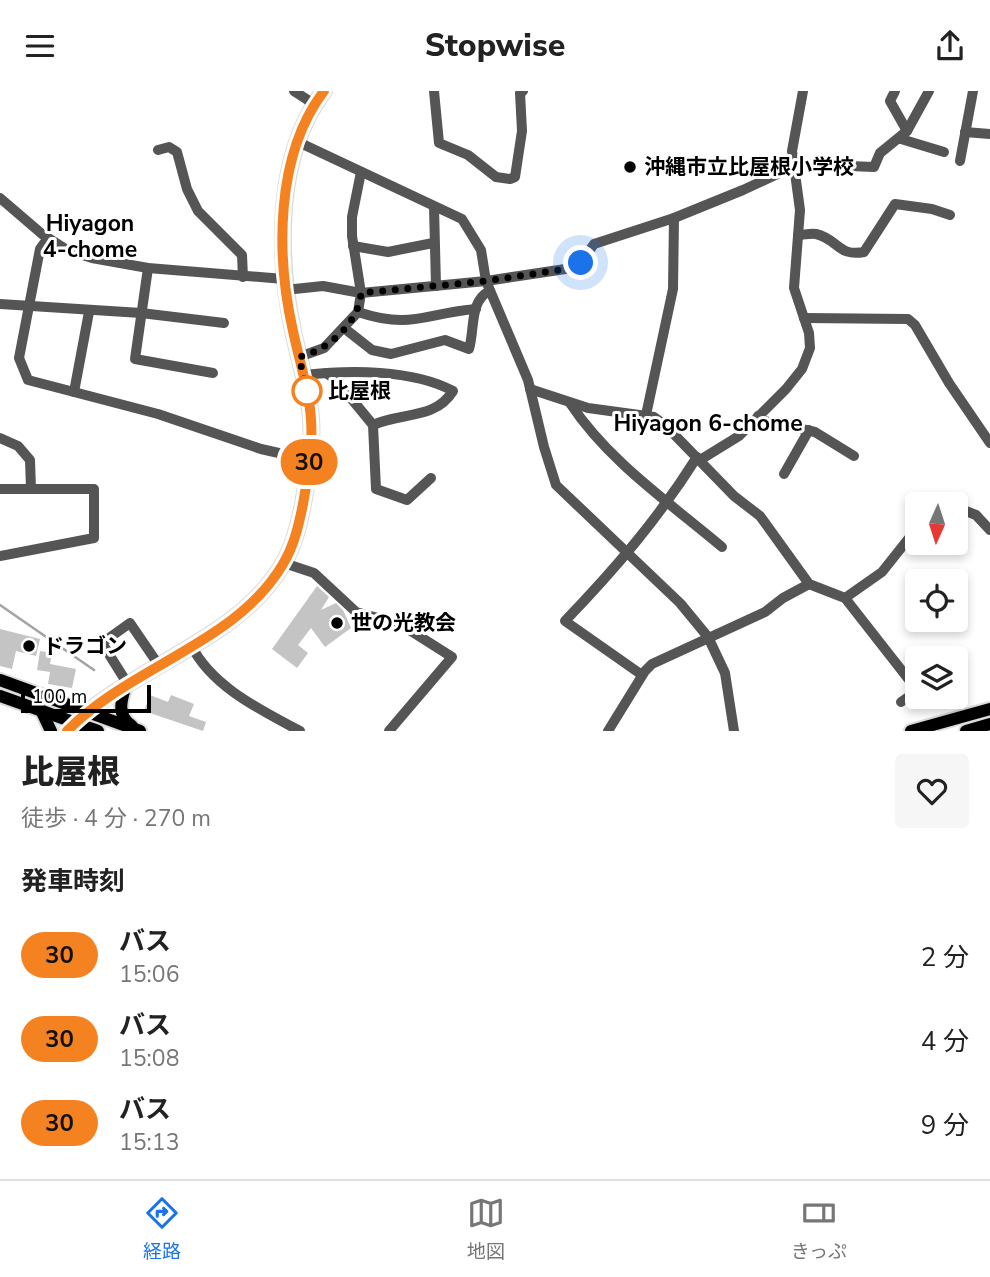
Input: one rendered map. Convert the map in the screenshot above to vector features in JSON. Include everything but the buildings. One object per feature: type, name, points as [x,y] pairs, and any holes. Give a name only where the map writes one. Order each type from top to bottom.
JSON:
[{"type":"highway","points":[[71,727],[127,683],[224,627],[248,608],[284,563],[300,518],[310,460],[311,417],[284,284],[284,226],[291,159],[296,141],[314,104],[324,91]]},
{"type":"main road","points":[[0,680],[138,730]]},
{"type":"main road","points":[[127,683],[120,709],[125,722],[138,730]]},
{"type":"main road","points":[[0,696],[41,710],[71,727],[97,731]]},
{"type":"main road","points":[[911,731],[990,709]]},
{"type":"main road","points":[[41,710],[51,731]]},
{"type":"main road","points":[[966,731],[990,724]]},
{"type":"street","points":[[294,91],[314,104]]},
{"type":"street","points":[[434,91],[439,143],[468,155],[496,177],[510,179],[514,177],[522,131],[520,93],[523,91]]},
{"type":"street","points":[[642,675],[565,621],[630,553],[698,458],[738,436],[802,369],[810,348],[794,288],[800,191],[792,151],[803,91]]},
{"type":"street","points":[[895,91],[890,101],[904,135],[944,152]]},
{"type":"street","points":[[0,198],[48,238],[67,250],[92,258],[148,268],[323,286],[361,293],[436,286],[488,286],[572,268],[581,263],[594,244],[674,218],[799,164],[874,167],[880,153],[904,135],[929,91]]},
{"type":"street","points":[[960,161],[973,91]]},
{"type":"street","points":[[965,132],[990,134]]},
{"type":"street","points":[[296,141],[462,219],[472,232],[481,250],[488,286],[530,389],[556,485],[630,553],[680,603],[708,637],[725,673],[734,731]]},
{"type":"street","points":[[159,151],[169,147],[177,152],[187,189],[198,211],[242,255],[243,277]]},
{"type":"street","points":[[299,357],[324,348],[358,312],[361,293],[353,246],[352,217],[362,172]]},
{"type":"street","points":[[798,235],[815,234],[830,240],[845,253],[853,254],[864,252],[895,204],[932,209],[950,215]]},
{"type":"street","points":[[434,207],[436,286]]},
{"type":"street","points":[[646,415],[673,289],[674,218]]},
{"type":"street","points":[[48,238],[40,249],[19,358],[28,380],[158,414],[261,449],[310,460]]},
{"type":"street","points":[[353,246],[388,252],[433,243]]},
{"type":"street","points":[[148,268],[135,359],[213,373]]},
{"type":"street","points":[[344,328],[372,350],[391,354],[445,339],[469,349],[476,309],[488,286]]},
{"type":"street","points":[[0,305],[141,313],[224,323]]},
{"type":"street","points":[[358,312],[379,320],[407,323],[453,311],[476,309]]},
{"type":"street","points":[[74,393],[89,312]]},
{"type":"street","points":[[804,318],[908,319],[915,325],[949,383],[990,443]]},
{"type":"street","points":[[304,375],[348,370],[431,381],[453,391],[448,400],[433,411],[390,417],[373,425]]},
{"type":"street","points":[[326,373],[337,380],[373,425],[376,489],[407,501],[431,478]]},
{"type":"street","points":[[530,389],[588,408],[646,415],[665,425],[734,496],[760,516],[809,584],[845,598],[905,676]]},
{"type":"street","points":[[570,403],[585,425],[668,502],[722,547]]},
{"type":"street","points":[[758,417],[764,421],[809,430],[854,456]]},
{"type":"street","points":[[784,474],[809,430]]},
{"type":"street","points":[[0,438],[18,446],[30,460],[31,489]]},
{"type":"street","points":[[0,489],[94,489],[94,538],[0,556]]},
{"type":"street","points":[[968,512],[976,515],[990,530]]},
{"type":"street","points":[[845,598],[882,572],[905,543]]},
{"type":"street","points":[[284,563],[314,573],[356,612],[400,624],[452,657],[389,731]]},
{"type":"street","points":[[608,731],[642,675],[652,664],[765,612],[783,598],[809,584]]},
{"type":"street","points":[[127,683],[102,643],[130,623],[158,664]]},
{"type":"street","points":[[191,645],[203,666],[222,684],[300,731]]},
{"type":"street","points":[[901,702],[905,699]]},
{"type":"waterway","points":[[0,605],[94,670]]},
{"type":"bus line","name":"30","points":[[67,731],[107,696],[234,620],[267,587],[284,563],[292,545],[300,518],[312,439],[304,375],[285,290],[284,226],[291,159],[296,141],[308,114],[324,91]]},
{"type":"place","name":"沖縄市立比屋根小学校","points":[[630,167]]},
{"type":"place","name":"比屋根","points":[[307,391]]},
{"type":"place","name":"世の光教会","points":[[337,623]]},
{"type":"place","name":"ドラゴン","points":[[29,646]]},
{"type":"district","name":"Hiyagon 4-chome","points":[[90,236]]},
{"type":"district","name":"Hiyagon 6-chome","points":[[708,423]]},
{"type":"route","points":[[307,391],[299,357],[324,348],[344,328],[358,312],[361,293],[486,281],[572,268],[581,263]]}]
